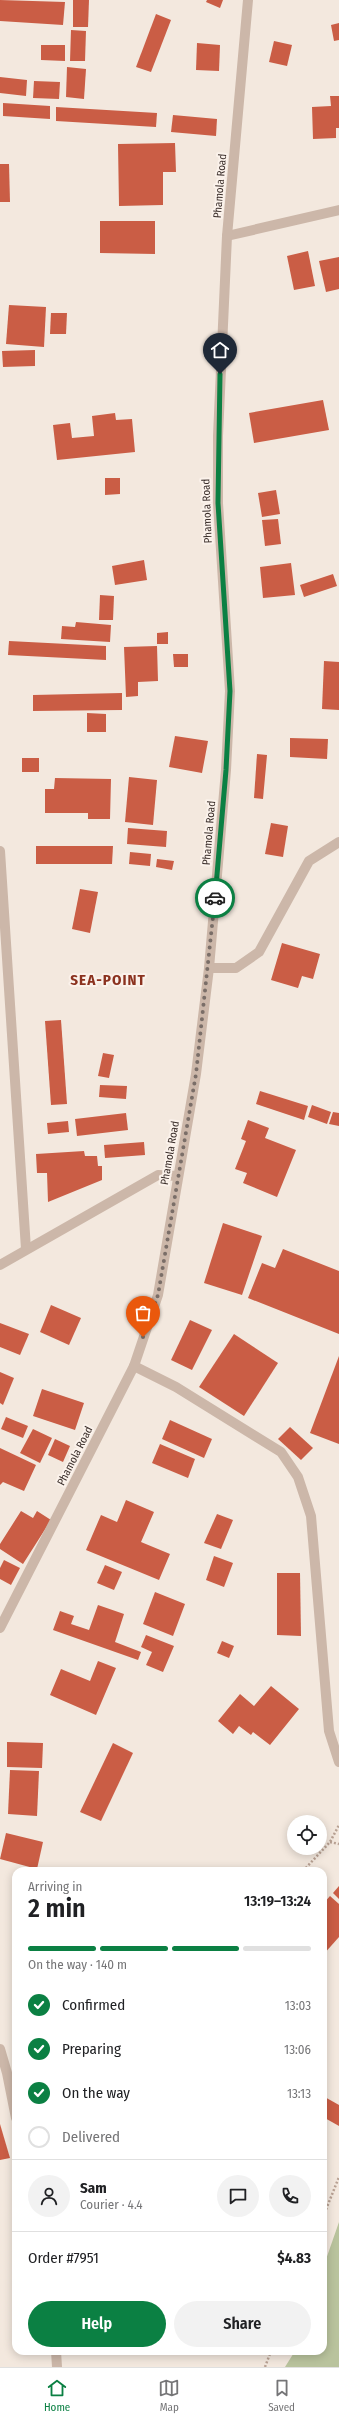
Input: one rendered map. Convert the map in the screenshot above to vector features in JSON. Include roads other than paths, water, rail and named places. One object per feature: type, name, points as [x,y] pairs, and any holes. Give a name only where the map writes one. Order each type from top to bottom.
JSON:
[{"type":"street","name":"Phamola Road","points":[[0,1628],[134,1366],[158,1295],[196,1074],[209,968],[226,770],[230,691],[218,503],[218,436],[227,236],[248,0]]},
{"type":"street","points":[[227,236],[339,210]]},
{"type":"street","points":[[209,968],[236,968],[259,952],[309,861],[339,842]]},
{"type":"street","points":[[0,851],[26,1249]]},
{"type":"street","points":[[0,1265],[158,1175],[178,1176]]},
{"type":"street","points":[[134,1366],[176,1387],[281,1452],[298,1477],[311,1516],[329,1731],[339,1762]]},
{"type":"street","points":[[0,2049],[4,2074],[12,2103]]},
{"type":"street","points":[[56,2355],[57,2367]]},
{"type":"district","name":"SEA-POINT","points":[[108,980]]}]
